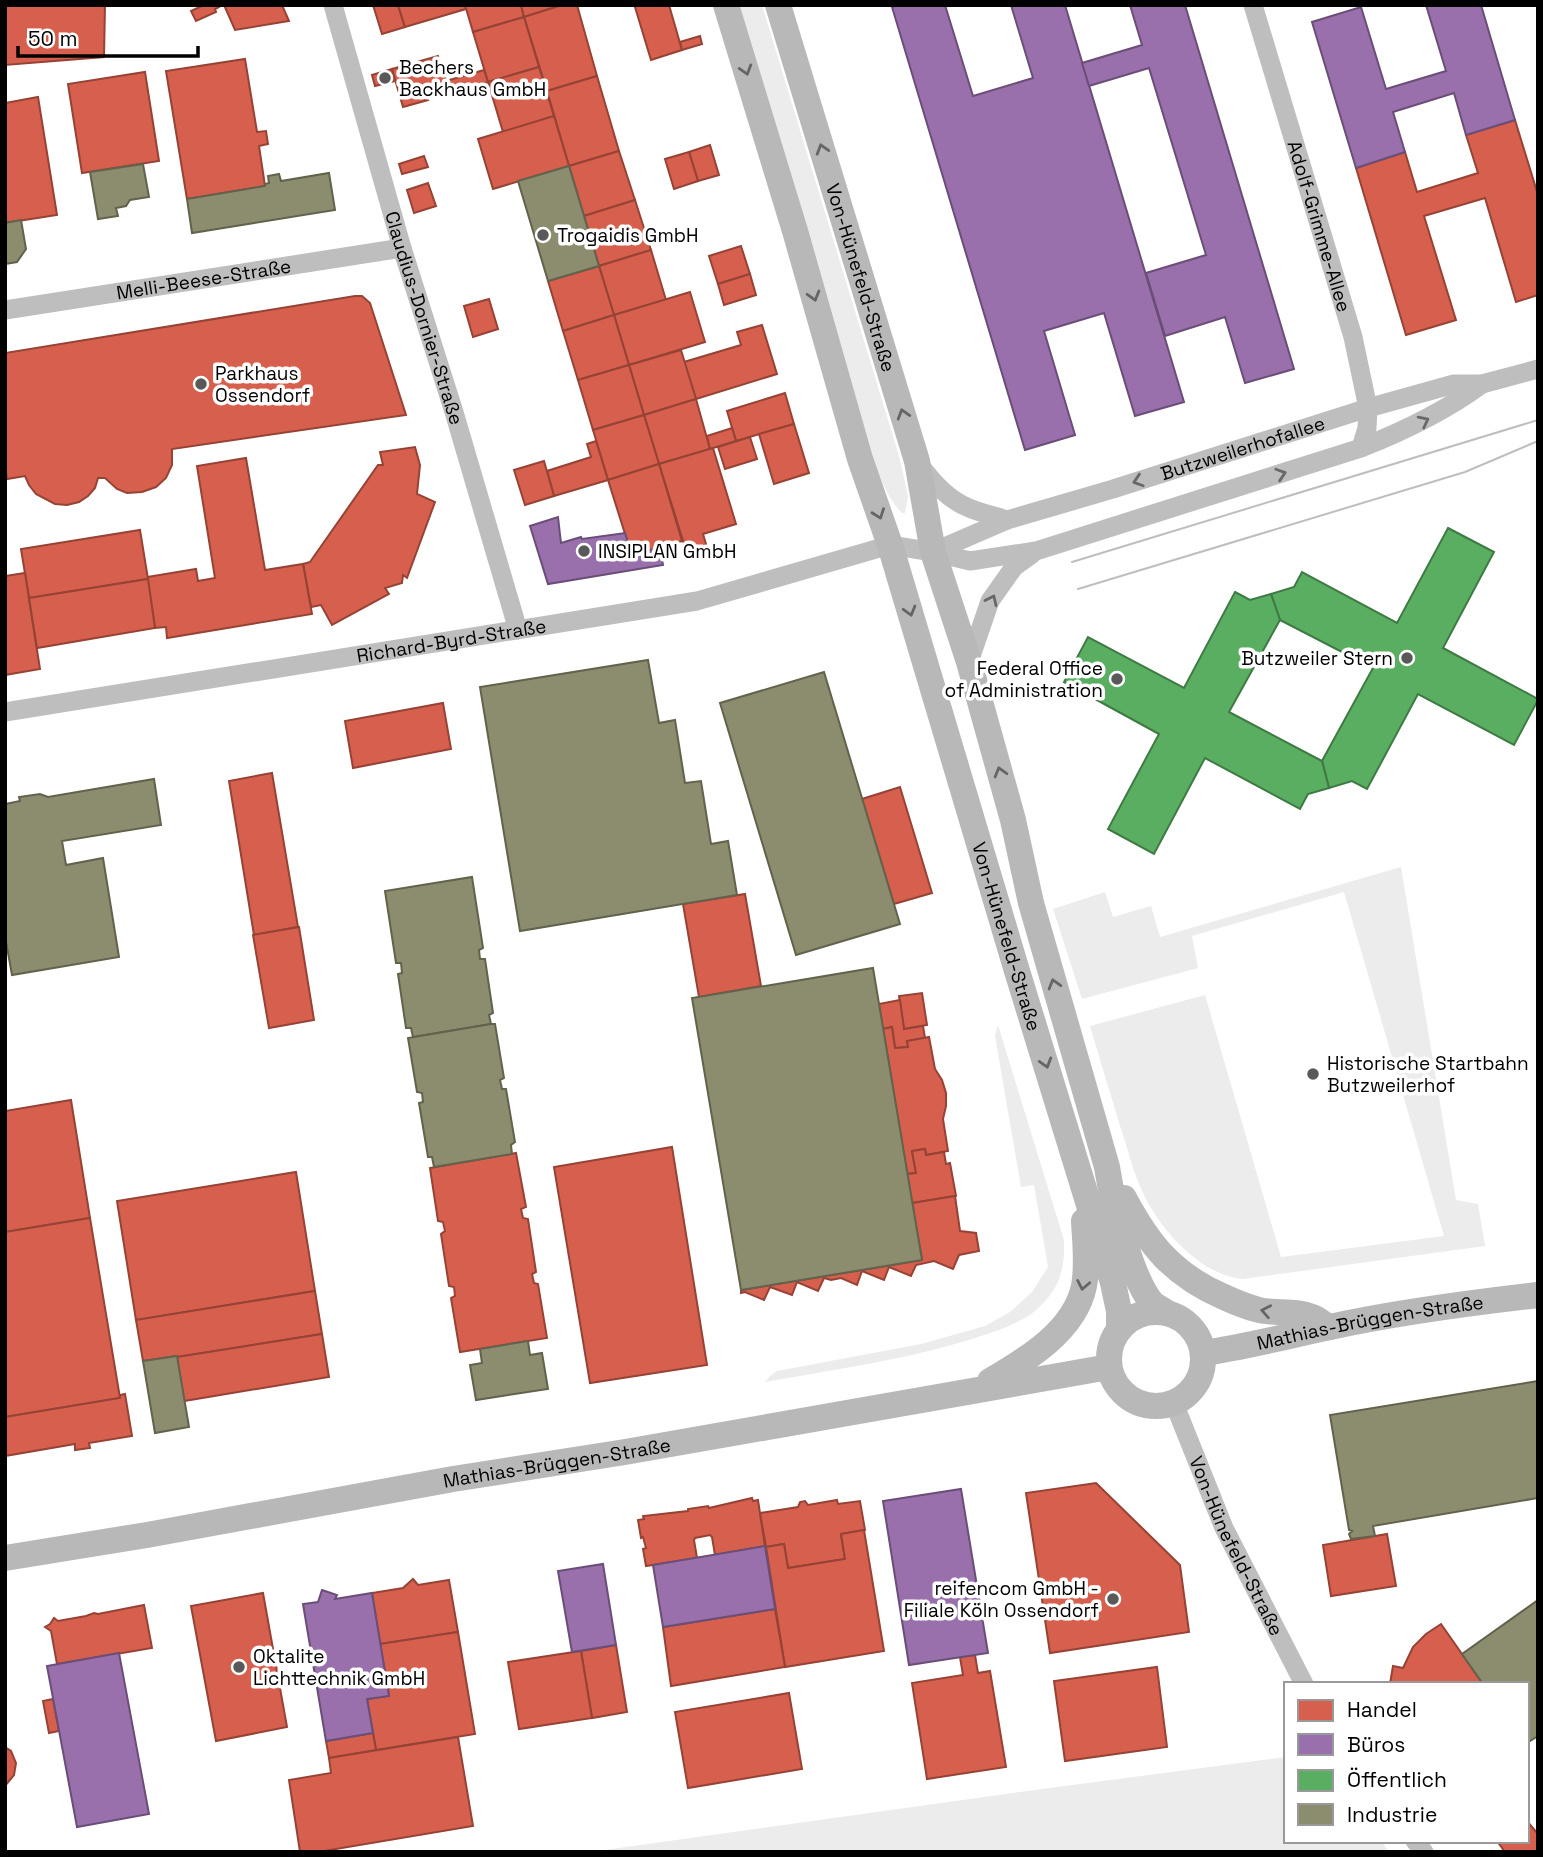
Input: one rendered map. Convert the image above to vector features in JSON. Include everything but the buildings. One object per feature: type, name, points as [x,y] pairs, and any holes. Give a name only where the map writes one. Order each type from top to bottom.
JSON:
[{"type":"street","name":"Claudius-Dornier-Straße","points":[[332,5],[402,248],[454,412],[518,631]]},
{"type":"street","name":"Von-Hünefeld-Straße","points":[[726,5],[795,231],[860,459],[890,545],[1117,1296],[1119,1329]]},
{"type":"street","name":"Von-Hünefeld-Straße","points":[[778,5],[917,461],[933,552],[969,662],[1013,820],[1031,903],[1107,1167],[1112,1197],[1136,1275],[1145,1293],[1155,1305],[1167,1313]]},
{"type":"street","name":"Adolf-Grimme-Allee","points":[[1253,5],[1353,337],[1368,408],[1367,428],[1361,448]]},
{"type":"street","name":"Melli-Beese-Straße","points":[[5,310],[402,248]]},
{"type":"street","name":"Butzweilerhofallee","points":[[933,552],[1007,520],[1368,408],[1454,384],[1482,384],[1538,369]]},
{"type":"street","name":"Butzweilerhofallee","points":[[933,552],[970,561],[1036,551],[1361,448],[1439,413],[1482,384]]},
{"type":"street","points":[[917,461],[951,499],[970,509],[1007,520]]},
{"type":"street","points":[[890,545],[933,552]]},
{"type":"street","name":"Richard-Byrd-Straße","points":[[5,712],[697,601],[890,545]]},
{"type":"street","name":"Butzweilerhofallee","points":[[969,662],[990,601],[1014,567],[1036,551]]},
{"type":"street","points":[[965,1391],[1006,1372],[1040,1348],[1062,1328],[1080,1298],[1084,1287],[1086,1256],[1084,1213],[1071,1145]]},
{"type":"street","points":[[1107,1167],[1146,1237],[1180,1273],[1208,1290],[1238,1303],[1274,1313],[1297,1313],[1314,1317],[1330,1327]]},
{"type":"street","name":"Mathias-Brüggen-Straße","points":[[1203,1353],[1240,1348],[1330,1327],[1441,1306],[1538,1295]]},
{"type":"street","points":[[1148,1312],[1167,1313],[1184,1321],[1198,1335],[1203,1353],[1202,1367],[1195,1387],[1185,1397],[1174,1403],[1143,1405],[1130,1400],[1120,1391],[1113,1379],[1109,1367],[1112,1341],[1119,1329],[1131,1319],[1148,1312]]},
{"type":"street","name":"Mathias-Brüggen-Straße","points":[[5,1558],[1109,1367]]},
{"type":"street","name":"Von-Hünefeld-Straße","points":[[1174,1403],[1224,1528],[1303,1682]]},
{"type":"shaded area","points":[[736,5],[762,5],[899,456],[908,496],[905,513],[902,513],[889,495],[873,459]]},
{"type":"shaded area","points":[[1401,867],[1456,1200],[1478,1204],[1485,1246],[1243,1279],[1211,1269],[1196,1259],[1170,1234],[1142,1191],[1090,1026],[1205,995],[1281,1257],[1444,1236],[1344,892],[1192,936],[1198,968],[1082,999],[1053,909],[1105,892],[1113,917],[1151,906],[1160,937]]},
{"type":"shaded area","points":[[998,1025],[1064,1240],[1062,1271],[1050,1295],[1035,1311],[1009,1326],[955,1344],[847,1368],[765,1382],[777,1371],[921,1344],[985,1326],[1010,1312],[1032,1292],[1048,1267],[1034,1185],[1021,1187],[995,1036]]},
{"type":"shaded area","points":[[1284,1757],[1284,1843],[1382,1843],[1389,1852],[590,1852]]},
{"type":"tram line","points":[[1072,562],[1538,420]]},
{"type":"tram line","points":[[1078,589],[1465,472],[1538,441]]},
{"type":"place","name":"Bechers Backhaus GmbH","points":[[385,78]]},
{"type":"place","name":"Trogaidis GmbH","points":[[543,235]]},
{"type":"place","name":"Parkhaus Ossendorf","points":[[201,384]]},
{"type":"place","name":"INSIPLAN GmbH","points":[[584,551]]},
{"type":"place","name":"Butzweiler Stern","points":[[1407,658]]},
{"type":"place","name":"Federal Office of Administration","points":[[1117,679]]},
{"type":"place","name":"Historische Startbahn Butzweilerhof","points":[[1313,1074]]},
{"type":"place","name":"reifencom GmbH - Filiale Köln Ossendorf","points":[[1113,1599]]},
{"type":"place","name":"Oktalite Lichttechnik GmbH","points":[[239,1667]]}]
